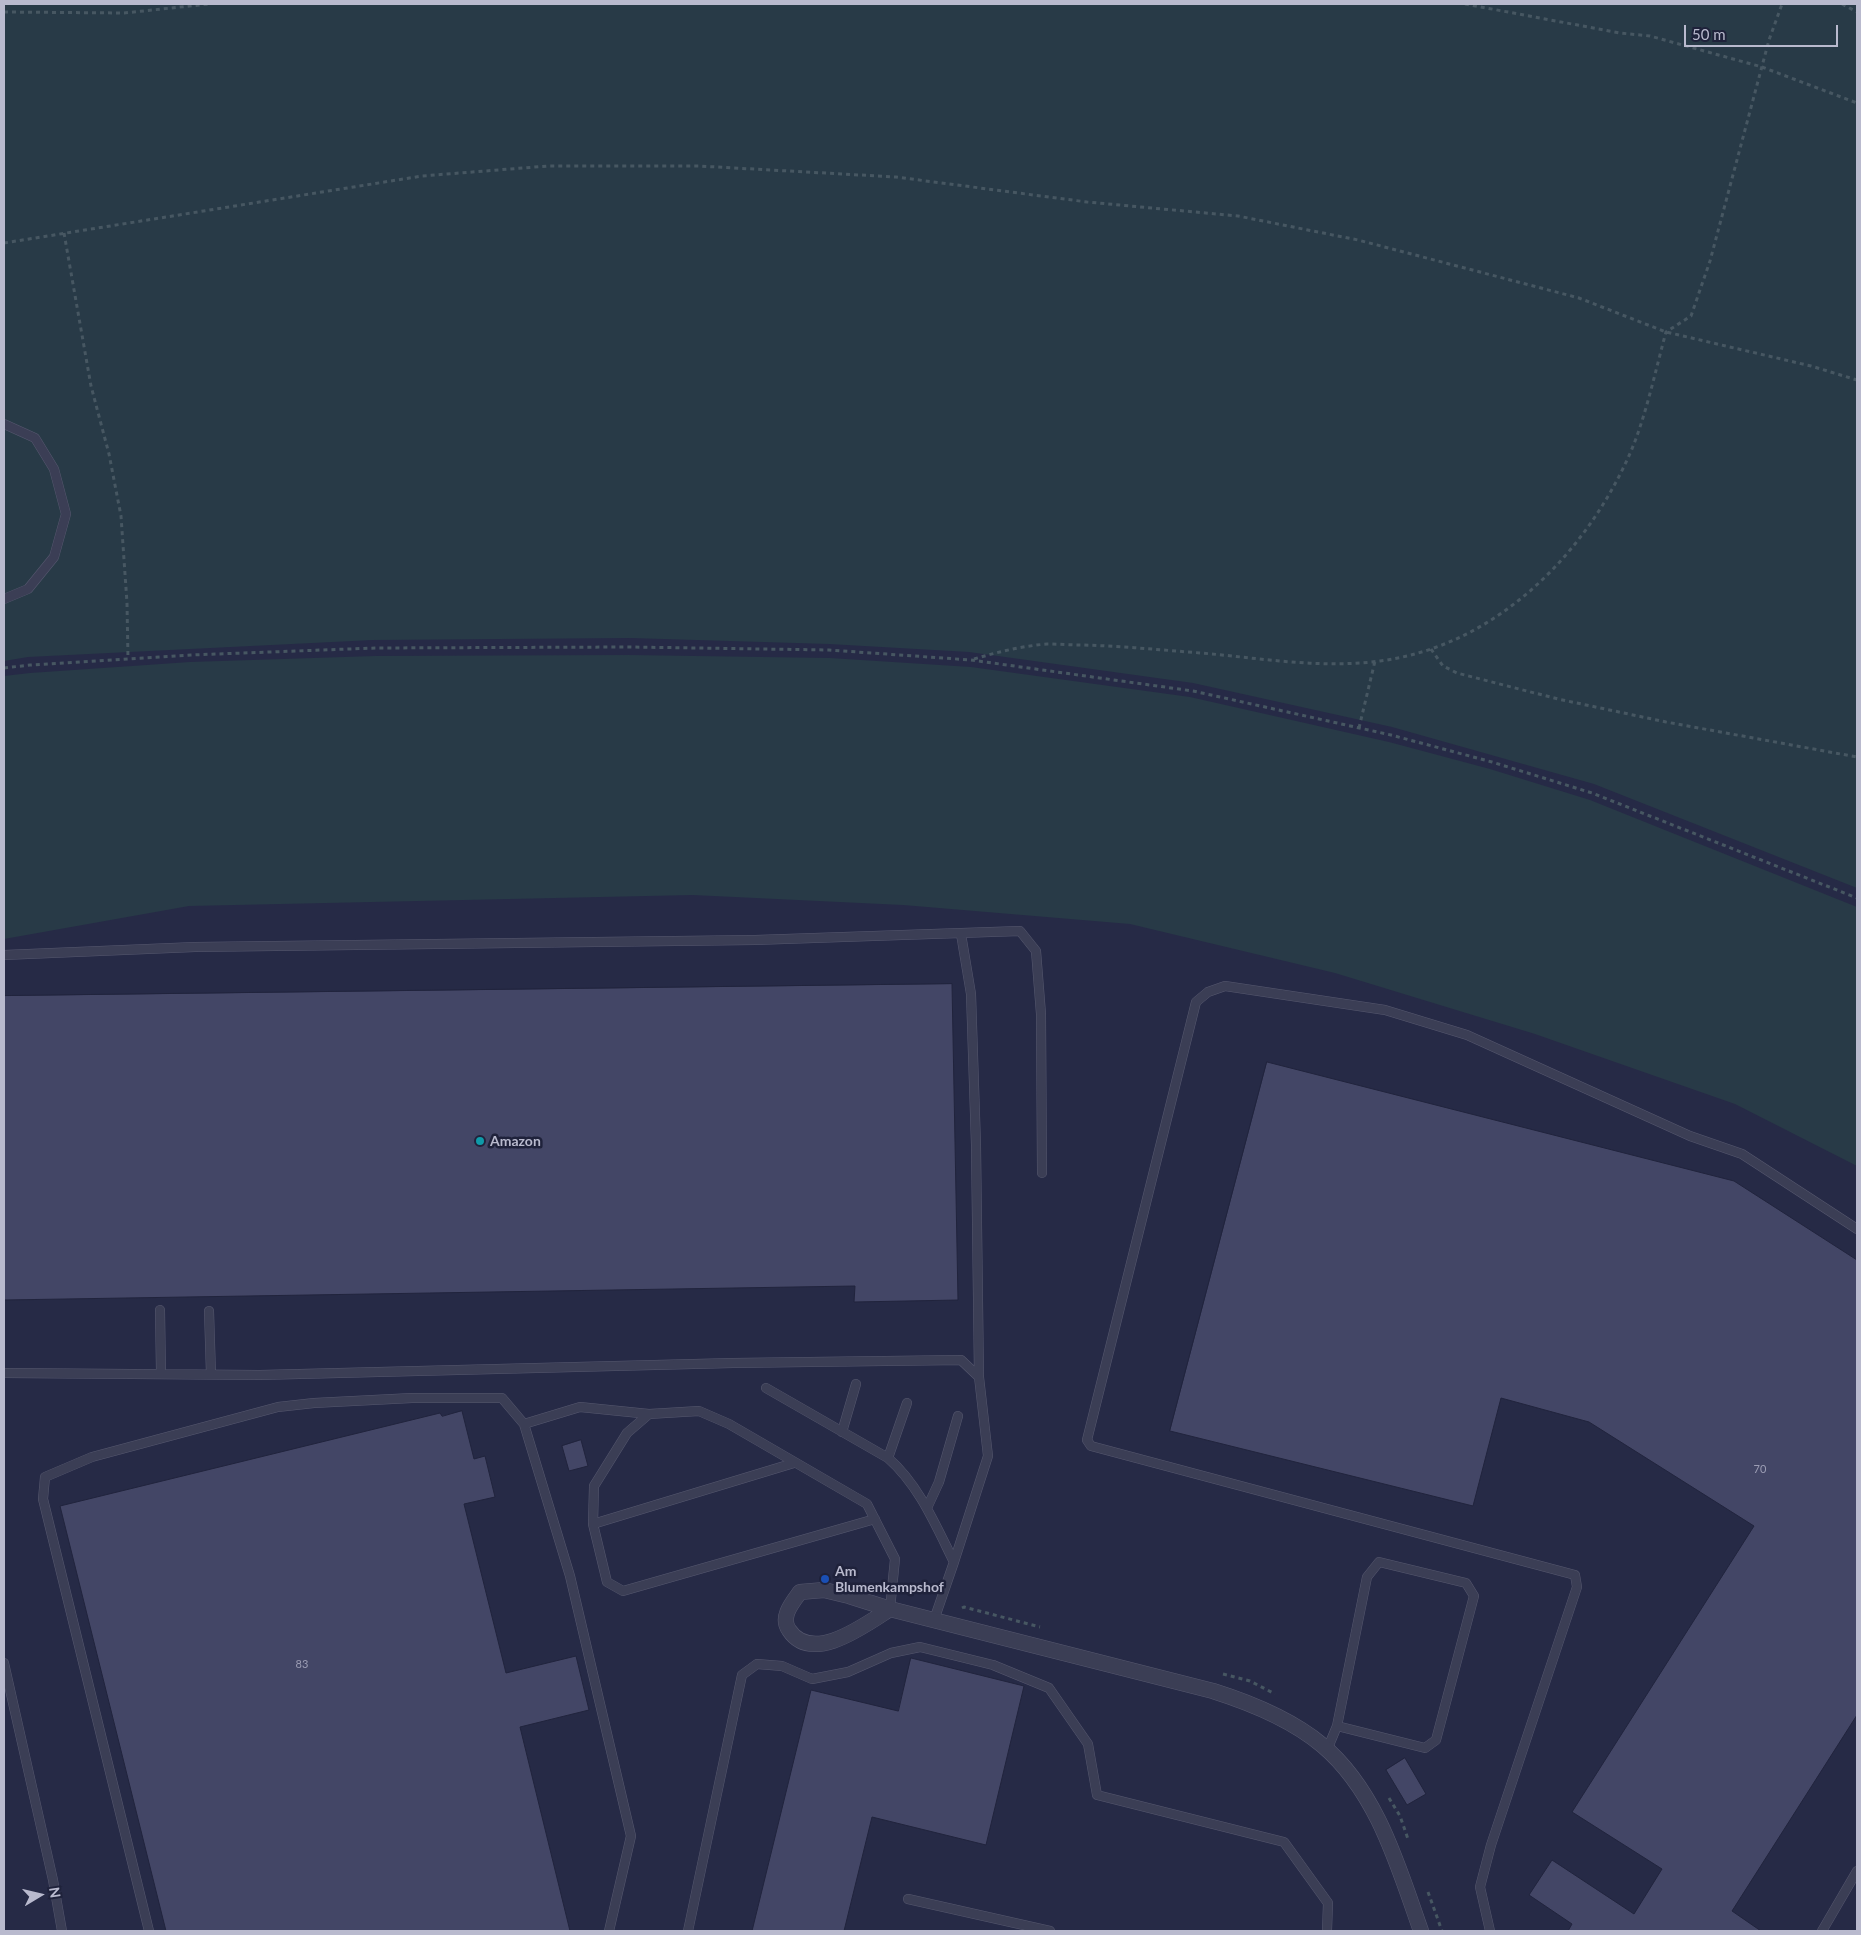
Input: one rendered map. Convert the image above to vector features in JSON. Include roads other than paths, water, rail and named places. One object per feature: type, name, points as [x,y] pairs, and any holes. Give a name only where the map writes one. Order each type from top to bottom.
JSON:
[{"type":"street","points":[[890,1609],[852,1633],[822,1644],[808,1644],[794,1638],[786,1626],[787,1610],[800,1592],[824,1590],[890,1609],[1213,1691],[1235,1698],[1296,1727],[1340,1762],[1376,1815],[1394,1852],[1421,1931]]},
{"type":"lane","points":[[4,424],[35,438],[54,469],[66,514],[54,557],[28,589],[4,600]]},
{"type":"lane","points":[[4,956],[195,947],[755,940],[1020,931],[1036,951],[1041,1014],[1042,1173]]},
{"type":"lane","points":[[934,1620],[988,1456],[979,1377],[976,1155],[971,994],[961,934]]},
{"type":"lane","points":[[1490,1931],[1480,1887],[1491,1845],[1577,1587],[1575,1575],[1091,1446],[1087,1440],[1196,1002],[1208,992],[1225,986],[1385,1010],[1467,1035],[1690,1136],[1742,1154],[1857,1229]]},
{"type":"lane","points":[[160,1310],[161,1373]]},
{"type":"lane","points":[[209,1311],[211,1374]]},
{"type":"lane","points":[[4,1373],[280,1374],[733,1363],[961,1360],[979,1377]]},
{"type":"lane","points":[[842,1432],[856,1384]]},
{"type":"lane","points":[[766,1388],[888,1458],[900,1468],[927,1508],[954,1562]]},
{"type":"lane","points":[[150,1931],[44,1499],[46,1477],[101,1454],[278,1407],[314,1403],[412,1398],[502,1398],[524,1424],[570,1576],[631,1836],[609,1931]]},
{"type":"lane","points":[[888,1458],[907,1403]]},
{"type":"lane","points":[[524,1424],[580,1407],[649,1414],[699,1411],[729,1424],[867,1504],[895,1559],[890,1609]]},
{"type":"lane","points":[[649,1414],[627,1433],[594,1486],[593,1524],[607,1582],[623,1591],[875,1519]]},
{"type":"lane","points":[[927,1508],[939,1482],[958,1416]]},
{"type":"lane","points":[[593,1524],[794,1463]]},
{"type":"lane","points":[[1327,1750],[1337,1726],[1367,1577],[1379,1562],[1466,1583],[1474,1596],[1436,1740],[1425,1748],[1337,1726]]},
{"type":"lane","points":[[688,1931],[742,1675],[757,1664],[782,1666],[812,1679],[848,1672],[891,1653],[920,1647],[992,1665],[1049,1688],[1088,1744],[1097,1795],[1284,1842],[1328,1903],[1327,1931]]},
{"type":"lane","points":[[4,1663],[53,1880],[62,1931]]},
{"type":"lane","points":[[1822,1931],[1857,1871]]},
{"type":"lane","points":[[908,1899],[1050,1931]]},
{"type":"place","name":"Amazon","points":[[480,1141]]},
{"type":"place","name":"Am Blumenkampshof","points":[[825,1579]]}]
